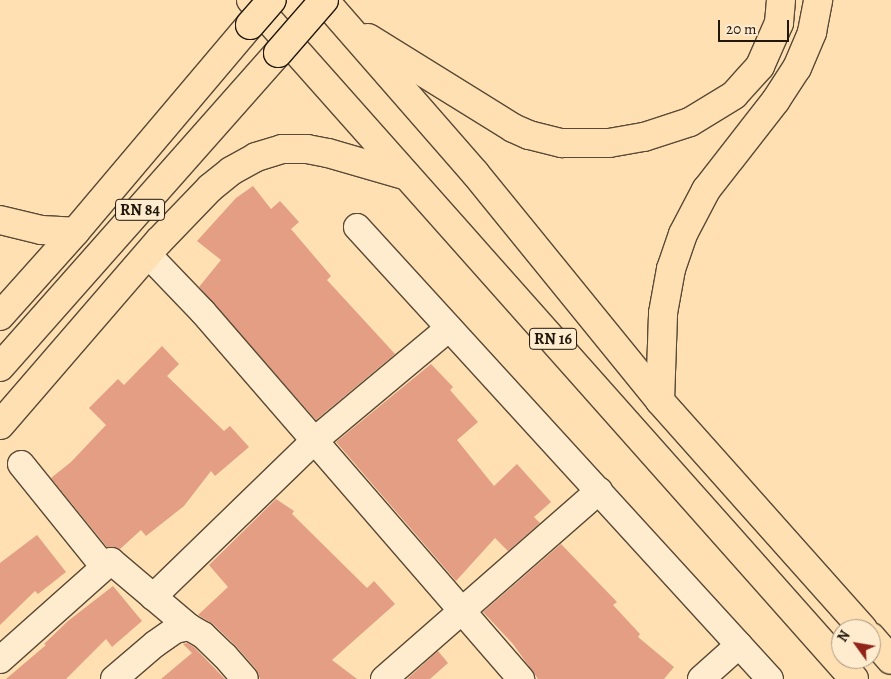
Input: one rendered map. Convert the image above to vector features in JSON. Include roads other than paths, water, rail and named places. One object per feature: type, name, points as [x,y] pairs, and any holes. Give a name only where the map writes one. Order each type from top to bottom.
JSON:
[{"type":"main road","name":"RN 84","points":[[0,316],[75,232],[250,13],[272,0]]},
{"type":"main road","name":"RN 84","points":[[0,367],[324,0]]},
{"type":"main road","name":"RN 16","points":[[324,0],[475,173],[660,401],[855,619]]},
{"type":"main road","points":[[346,24],[513,128],[546,140],[562,143],[609,143],[644,137],[690,122],[734,95],[760,66],[779,23],[781,0]]},
{"type":"main road","points":[[660,401],[663,313],[671,268],[683,234],[706,190],[776,100],[797,68],[812,32],[818,0]]},
{"type":"main road","name":"RN 16","points":[[250,13],[408,176],[854,679]]},
{"type":"main road","points":[[0,425],[159,241],[210,188],[231,171],[256,157],[282,149],[307,149],[328,153],[408,176]]},
{"type":"main road","points":[[0,220],[41,230],[75,232]]},
{"type":"main road","points":[[881,649],[891,660]]},
{"type":"street","points":[[357,227],[770,679]]},
{"type":"street","points":[[155,262],[202,312],[521,679]]},
{"type":"street","points":[[153,597],[314,441],[449,328]]},
{"type":"street","points":[[21,464],[104,567]]},
{"type":"street","points":[[384,679],[599,492]]},
{"type":"street","points":[[0,660],[111,561],[189,627],[203,635],[245,679]]},
{"type":"street","points":[[114,679],[155,644],[176,630],[189,627]]},
{"type":"street","points":[[701,679],[739,645]]}]
